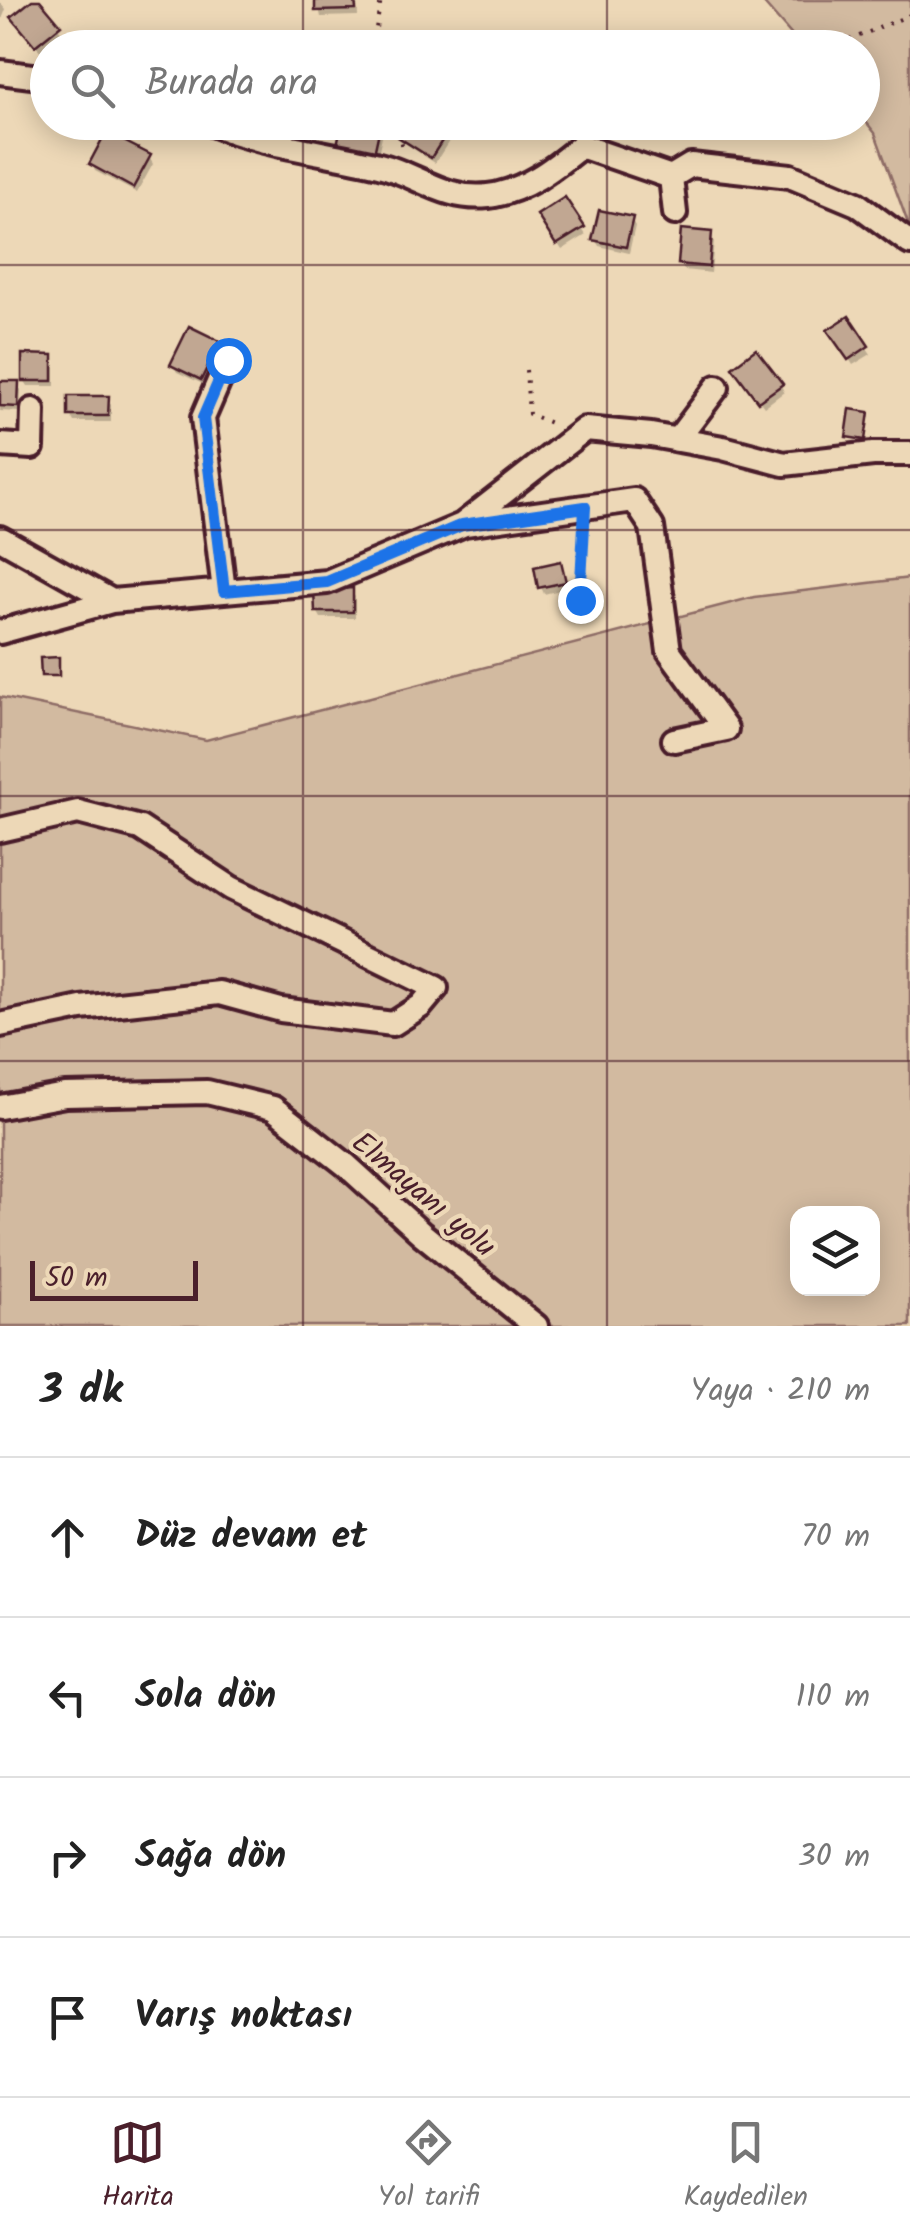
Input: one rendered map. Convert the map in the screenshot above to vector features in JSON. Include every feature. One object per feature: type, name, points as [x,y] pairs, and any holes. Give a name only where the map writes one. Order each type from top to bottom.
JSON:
[{"type":"street","points":[[0,72],[30,76]]},
{"type":"street","points":[[257,140],[382,165],[444,194],[487,196],[538,180],[581,146],[670,177],[692,165],[790,176],[857,204],[910,243]]},
{"type":"street","points":[[670,177],[675,213]]},
{"type":"street","points":[[224,591],[203,418],[228,360]]},
{"type":"street","points":[[678,440],[717,387]]},
{"type":"street","points":[[0,445],[32,447],[33,410]]},
{"type":"street","points":[[462,525],[585,430],[678,440],[784,464],[910,454]]},
{"type":"street","points":[[0,632],[112,601],[327,582],[462,525],[634,500],[652,527],[669,652],[726,729],[674,740]]},
{"type":"street","points":[[0,538],[112,601]]},
{"type":"street","points":[[0,830],[78,812],[140,828],[230,888],[436,988],[421,1006],[394,1024],[281,1010],[219,993],[81,1008],[0,1025]]},
{"type":"street","name":"Elmayanı yolu","points":[[0,1107],[65,1094],[206,1092],[273,1108],[536,1326]]},
{"type":"path","points":[[376,30],[381,0]]},
{"type":"path","points":[[874,30],[910,15]]},
{"type":"path","points":[[526,370],[528,414],[577,436]]},
{"type":"path","points":[[580,600],[585,507]]},
{"type":"shaded area","points":[[761,0],[910,0],[910,229],[878,140],[880,30],[787,30]]},
{"type":"shaded area","points":[[910,578],[910,1326],[0,1326],[0,697],[206,740],[754,597]]},
{"type":"building","points":[[32,0],[40,0],[61,25],[55,30],[30,30],[30,40],[11,17]]},
{"type":"building","points":[[315,0],[355,0],[356,10],[315,11]]},
{"type":"building","points":[[102,140],[122,140],[151,155],[133,188],[89,164]]},
{"type":"building","points":[[338,140],[377,140],[374,154],[337,145]]},
{"type":"building","points":[[403,140],[442,140],[431,158]]},
{"type":"building","points":[[565,197],[585,227],[556,245],[537,215]]},
{"type":"building","points":[[599,210],[633,217],[626,247],[592,240]]},
{"type":"building","points":[[681,229],[712,232],[709,267],[678,264]]},
{"type":"building","points":[[849,316],[869,346],[848,360],[827,330]]},
{"type":"building","points":[[189,326],[220,341],[201,380],[170,365]]},
{"type":"building","points":[[756,349],[783,384],[758,402],[732,367]]},
{"type":"building","points":[[22,354],[53,355],[53,381],[22,381]]},
{"type":"building","points":[[0,381],[19,381],[18,407],[0,406]]},
{"type":"building","points":[[68,396],[109,396],[108,416],[68,416]]},
{"type":"building","points":[[850,409],[869,412],[865,440],[846,437]]},
{"type":"building","points":[[561,561],[566,582],[538,588],[534,567]]},
{"type":"building","points":[[353,588],[353,612],[315,612],[314,589]]},
{"type":"building","points":[[59,657],[59,676],[41,676],[40,658]]},
{"type":"route","points":[[228,360],[203,418],[224,591],[327,582],[462,525],[585,507],[580,600]]}]
